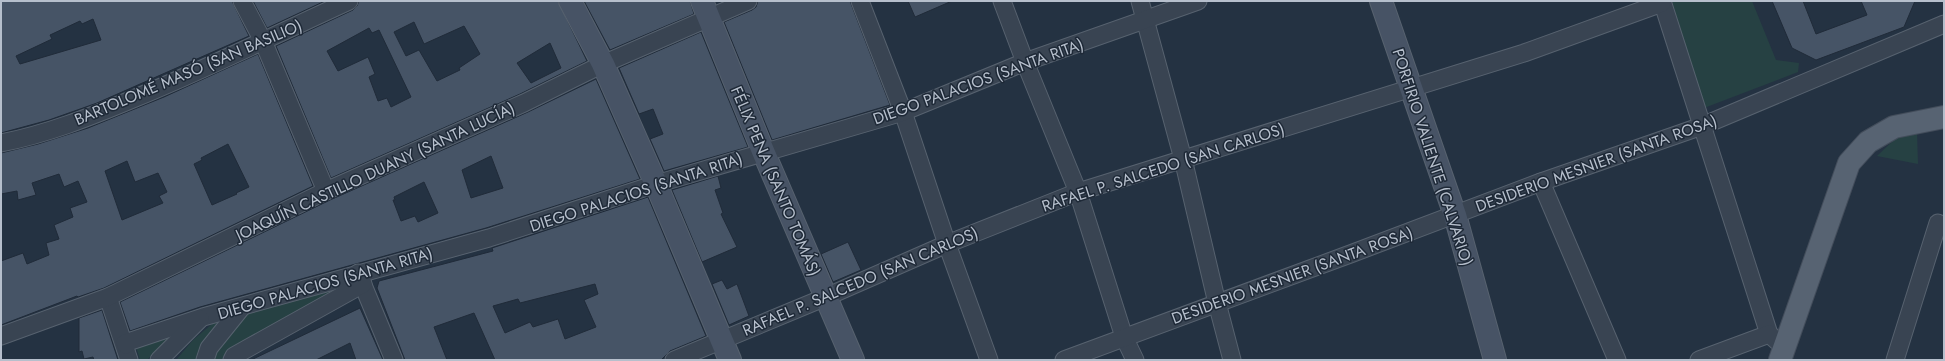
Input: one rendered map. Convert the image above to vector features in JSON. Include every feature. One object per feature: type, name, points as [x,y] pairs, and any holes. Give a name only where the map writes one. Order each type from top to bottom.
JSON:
[{"type":"main road","points":[[1778,347],[1849,162],[1868,142],[1894,127],[1944,117]]},
{"type":"street","points":[[242,1],[263,41],[326,191]]},
{"type":"street","name":"BARTOLOMÉ MASÓ (SAN BASILIO)","points":[[1,144],[27,138],[96,114],[169,84],[349,1]]},
{"type":"street","points":[[570,1],[603,64],[656,184],[730,360]]},
{"type":"street","name":"JOAQUÍN CASTILLO DUANY (SANTA LUCÍA)","points":[[1,336],[108,297],[326,191],[524,103],[603,64],[705,9],[748,1]]},
{"type":"street","points":[[860,1],[903,112],[946,244],[989,360]]},
{"type":"street","points":[[1002,1],[1078,192],[1124,337],[1134,360]]},
{"type":"street","points":[[1140,1],[1183,159],[1232,360]]},
{"type":"street","name":"DIEGO PALACIOS (SANTA RITA)","points":[[127,353],[125,343],[203,317],[361,278],[656,184],[903,112],[1025,62],[1198,1]]},
{"type":"street","name":"PORFIRIO VALIENTE (CALVARIO)","points":[[1381,1],[1455,215],[1495,360]]},
{"type":"street","points":[[1662,2],[1702,126],[1778,347],[1699,360]]},
{"type":"street","name":"RAFAEL P. SALCEDO (SAN CARLOS)","points":[[674,360],[826,297],[946,244],[1078,192],[1524,53],[1662,2]]},
{"type":"street","name":"FÉLIX PENA (SANTO TOMÁS)","points":[[705,9],[763,152],[853,360]]},
{"type":"street","name":"DESIDERIO MESNIER (SANTA ROSA)","points":[[1064,360],[1541,182],[1702,126],[1944,24]]},
{"type":"street","points":[[1541,182],[1617,360]]},
{"type":"street","points":[[1895,360],[1938,223]]},
{"type":"street","points":[[232,360],[234,356],[361,278],[394,360]]},
{"type":"street","points":[[108,297],[127,353]]},
{"type":"street","points":[[205,360],[209,348],[242,307]]},
{"type":"street","name":"DIEGO PALACIOS (SANTA RITA)","points":[[159,360],[203,317]]},
{"type":"green space","points":[[1672,1],[1752,1],[1776,60],[1799,63],[1798,72],[1704,108]]},
{"type":"green space","points":[[1917,132],[1918,164],[1877,156],[1896,138]]},
{"type":"green space","points":[[349,284],[229,360],[210,360],[213,351],[247,314]]},
{"type":"green space","points":[[218,319],[221,323],[198,352],[196,360],[176,360],[193,340]]},
{"type":"green space","points":[[173,334],[147,360],[140,360],[136,347]]},
{"type":"building","points":[[1,1],[232,1],[249,36],[97,103],[49,120],[1,133]],"holes":[[[93,19],[101,40],[20,64],[16,56],[52,39],[50,35],[80,21],[82,24]]]},
{"type":"building","points":[[253,1],[325,1],[267,28]]},
{"type":"building","points":[[359,1],[558,1],[587,61],[520,94],[331,178],[276,46],[353,10]],"holes":[[[414,22],[424,44],[464,26],[480,54],[459,68],[460,70],[437,81],[419,50],[406,56],[394,32]],[[369,28],[372,33],[379,30],[411,97],[391,107],[387,98],[378,101],[369,77],[375,74],[368,57],[338,71],[327,51]],[[550,43],[561,68],[531,83],[517,63]]]},
{"type":"building","points":[[584,1],[690,1],[694,14],[610,50]]},
{"type":"building","points":[[758,1],[850,1],[890,105],[772,140],[724,22],[752,10],[756,7]]},
{"type":"building","points":[[908,1],[952,1],[915,17]]},
{"type":"building","points":[[1772,1],[1803,1],[1816,34],[1867,15],[1861,1],[1915,1],[1904,27],[1816,60],[1792,48]]},
{"type":"building","points":[[701,32],[748,147],[664,171],[650,139],[663,134],[653,109],[639,114],[619,68]]},
{"type":"building","points":[[258,54],[313,186],[104,288],[78,297],[77,296],[1,325],[1,261],[23,253],[27,264],[49,255],[46,243],[59,239],[54,225],[73,217],[70,208],[87,202],[78,181],[64,187],[59,174],[32,183],[36,195],[18,200],[17,191],[1,194],[1,153],[38,144],[88,128],[164,97]],"holes":[[[228,144],[249,187],[212,205],[194,164],[202,160],[201,158]],[[127,161],[135,182],[158,173],[167,192],[159,196],[163,203],[122,220],[105,171]]]},
{"type":"building","points":[[596,79],[640,179],[486,228],[200,307],[130,331],[120,302],[330,200],[528,112]],"holes":[[[491,156],[503,188],[471,198],[462,170]],[[424,182],[438,213],[418,222],[415,216],[401,221],[393,200],[395,200],[394,197]]]},
{"type":"building","points":[[718,176],[721,188],[715,190],[723,213],[721,214],[737,247],[702,262],[672,190]]},
{"type":"building","points":[[648,197],[706,336],[670,351],[661,360],[495,360],[474,313],[434,327],[447,360],[405,360],[377,288],[379,281],[493,251],[492,248]],"holes":[[[595,284],[598,294],[584,300],[596,327],[565,339],[558,319],[533,327],[530,322],[505,333],[493,306],[518,299],[520,303]]]},
{"type":"building","points":[[848,242],[861,270],[833,282],[821,254]]},
{"type":"building","points":[[722,280],[727,289],[737,284],[749,316],[729,325],[712,284]]},
{"type":"building","points":[[360,308],[383,360],[356,360],[350,343],[316,360],[251,360]]},
{"type":"building","points":[[102,310],[118,360],[94,360],[93,357],[84,359],[82,351],[79,352],[79,318]]}]
